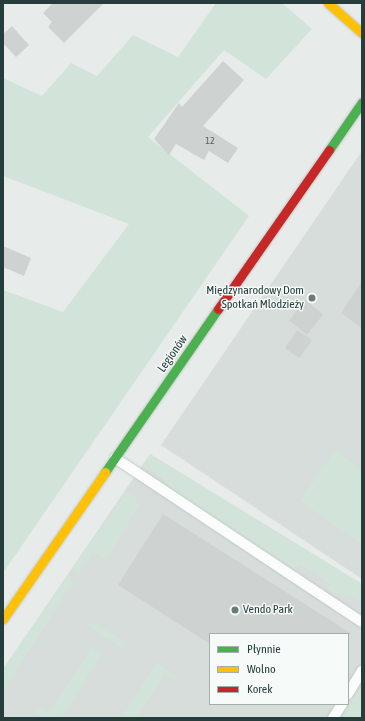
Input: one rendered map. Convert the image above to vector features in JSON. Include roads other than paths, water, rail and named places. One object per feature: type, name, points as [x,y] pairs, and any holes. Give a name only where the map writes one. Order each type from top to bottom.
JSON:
[{"type":"main road","points":[[328,3],[362,33]]},
{"type":"main road","name":"Legionów","points":[[3,619],[362,102]]},
{"type":"lane","points":[[115,458],[362,622]]},
{"type":"lane","points":[[349,692],[362,671]]},
{"type":"lane","points":[[333,718],[341,705]]},
{"type":"place","name":"Międzynarodowy Dom Spotkań Mlodzieży","points":[[312,298]]},
{"type":"place","name":"Vendo Park","points":[[235,610]]}]
